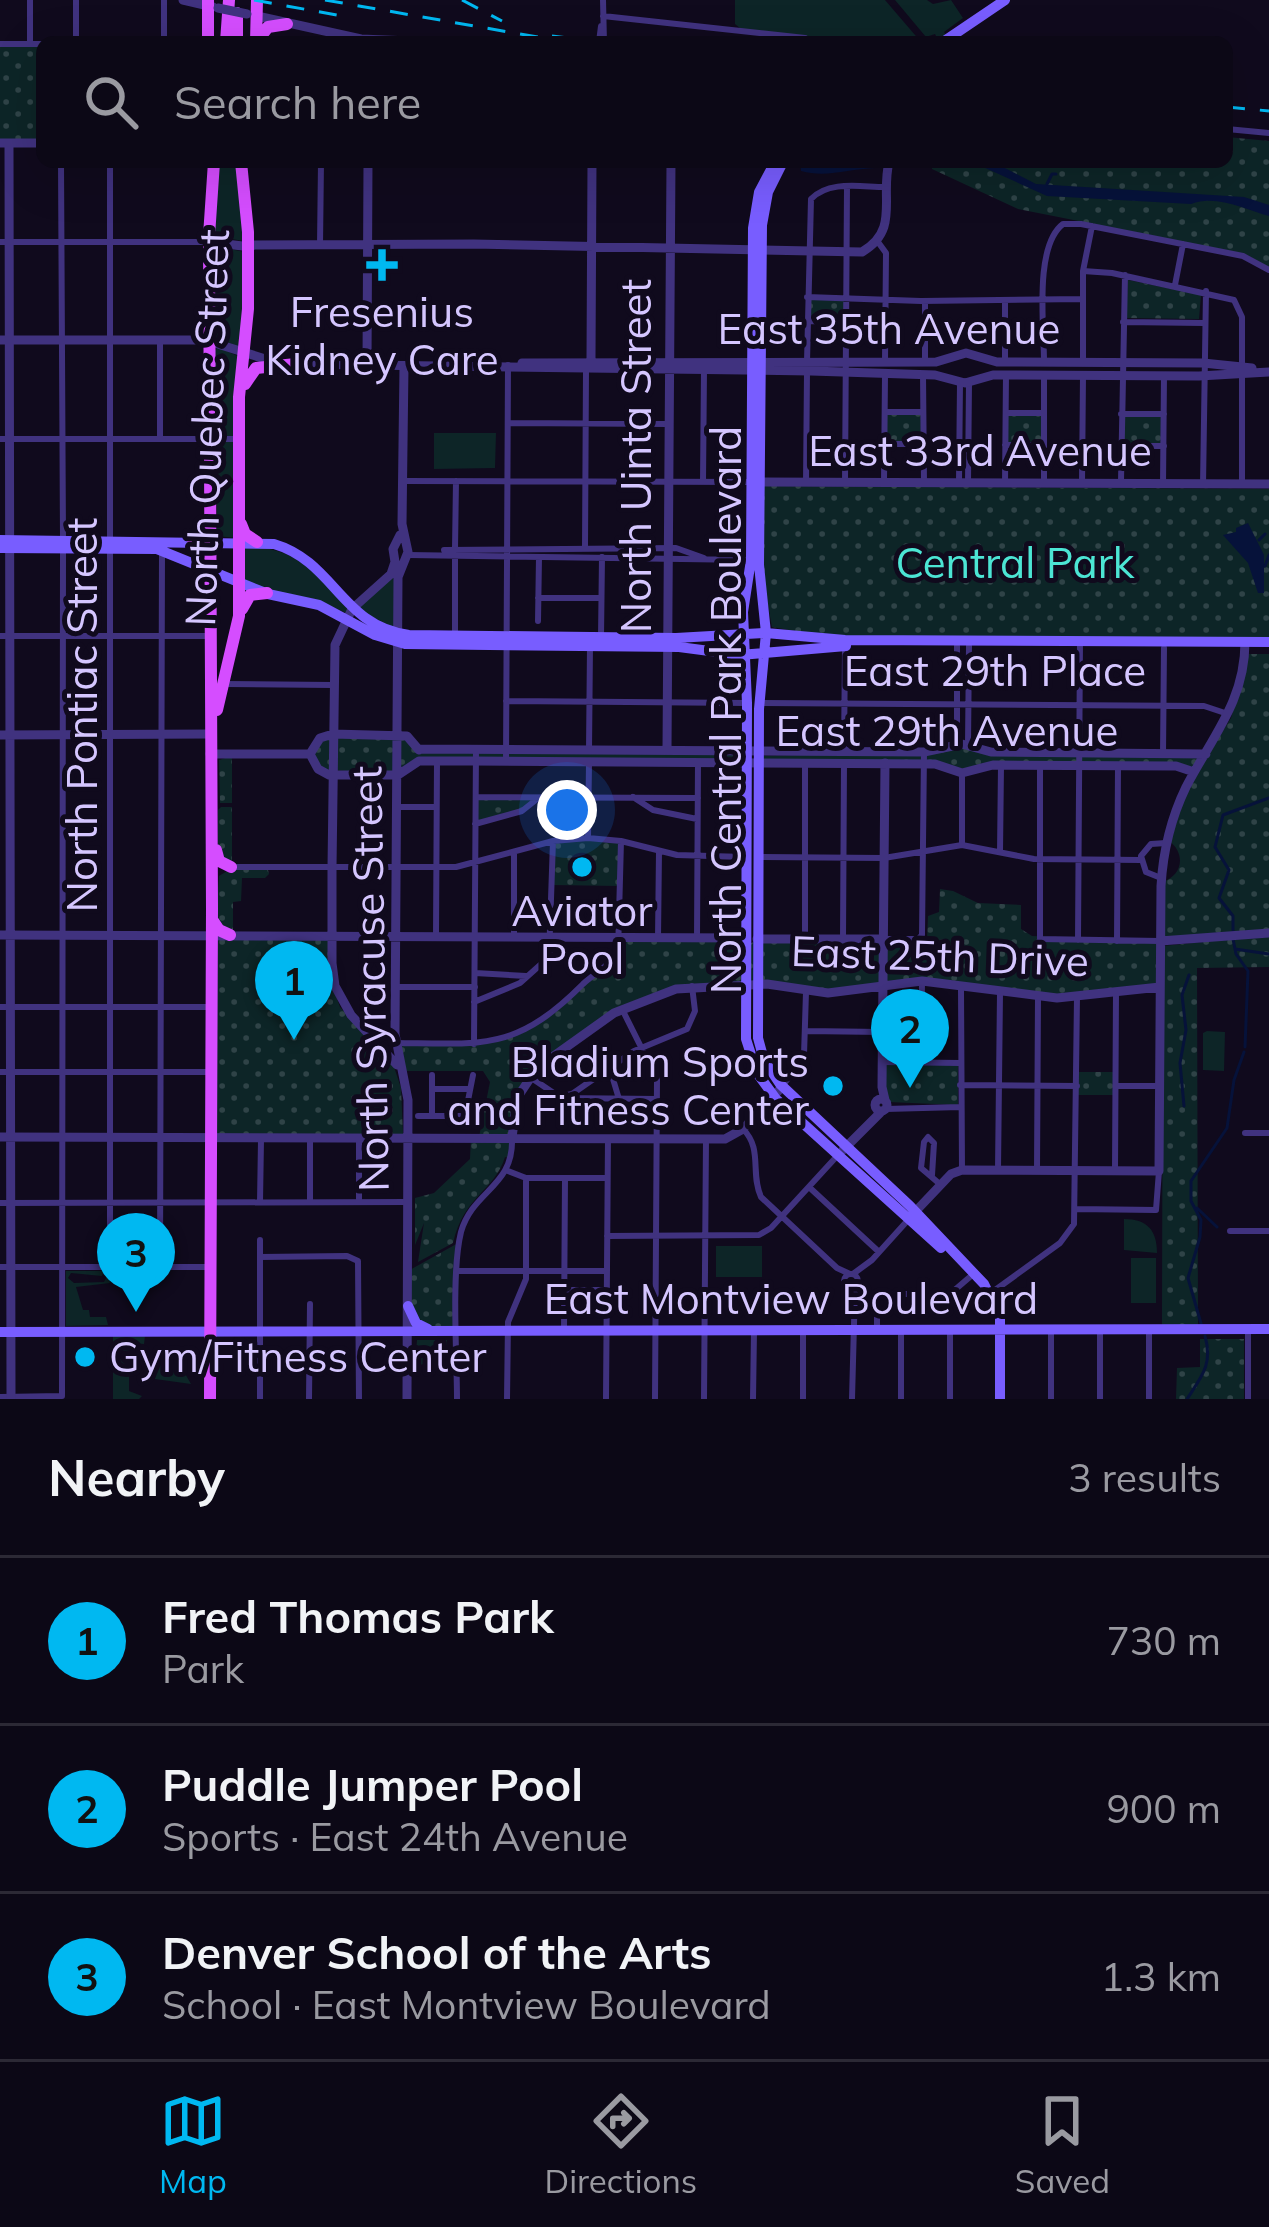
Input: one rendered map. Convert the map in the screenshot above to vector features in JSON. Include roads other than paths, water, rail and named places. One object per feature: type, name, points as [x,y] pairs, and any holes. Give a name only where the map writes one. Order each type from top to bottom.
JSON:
[{"type":"main road","points":[[255,36],[252,15],[257,0]]},
{"type":"main road","points":[[948,36],[995,0]]},
{"type":"main road","points":[[948,36],[1005,0]]},
{"type":"main road","points":[[210,36],[220,3]]},
{"type":"main road","points":[[220,3],[225,36]]},
{"type":"main road","points":[[220,3],[234,36]]},
{"type":"main road","points":[[261,36],[268,27],[287,24]]},
{"type":"main road","name":"North Quebec Street","points":[[210,1399],[212,921],[219,861],[210,734],[211,168]]},
{"type":"main road","name":"North Quebec Street","points":[[213,754],[221,684],[239,616],[246,168]]},
{"type":"main road","name":"North Central Park Boulevard","points":[[776,168],[756,206],[755,560],[743,633],[753,703],[751,1058],[778,1091],[911,1216],[993,1302]]},
{"type":"main road","points":[[239,403],[253,370],[296,364]]},
{"type":"main road","points":[[239,517],[245,534],[256,542]]},
{"type":"main road","points":[[193,540],[211,522]]},
{"type":"main road","points":[[6,544],[193,540],[283,547],[308,560],[349,614]]},
{"type":"main road","points":[[112,544],[162,550],[267,593],[349,614],[398,639],[633,637],[743,655],[845,643],[1269,645]]},
{"type":"main road","name":"North Central Park Boulevard","points":[[753,703],[766,655],[755,560]]},
{"type":"main road","points":[[211,571],[231,572],[240,562]]},
{"type":"main road","points":[[239,616],[248,597],[267,593]]},
{"type":"main road","points":[[398,639],[455,636],[590,646],[766,633],[845,643],[963,646],[1245,645]]},
{"type":"main road","points":[[211,655],[214,680],[221,684]]},
{"type":"main road","points":[[212,921],[230,935]]},
{"type":"main road","name":"North Central Park Boulevard","points":[[911,1216],[968,1265],[993,1302]]},
{"type":"main road","points":[[974,1330],[989,1323],[993,1302]]},
{"type":"main road","points":[[993,1302],[999,1331],[1000,1399]]},
{"type":"main road","points":[[993,1302],[1005,1322],[1026,1331]]},
{"type":"main road","points":[[408,1306],[416,1323],[436,1332]]},
{"type":"main road","points":[[6,1332],[210,1331]]},
{"type":"main road","name":"East Montview Boulevard","points":[[210,1331],[1269,1332]]},
{"type":"street","points":[[30,0],[30,44]]},
{"type":"street","points":[[76,0],[76,36]]},
{"type":"street","points":[[164,0],[164,36]]},
{"type":"street","points":[[183,0],[220,3],[287,24],[348,36]]},
{"type":"street","points":[[601,36],[603,0]]},
{"type":"street","points":[[252,15],[350,36]]},
{"type":"street","points":[[603,16],[787,36]]},
{"type":"street","points":[[0,44],[36,44]]},
{"type":"street","points":[[1233,130],[1269,134]]},
{"type":"street","points":[[36,143],[5,143],[6,735],[13,834],[6,935],[7,1398],[62,1396],[61,168]]},
{"type":"street","name":"North Pontiac Street","points":[[110,168],[110,1267]]},
{"type":"street","points":[[320,246],[321,168]]},
{"type":"street","points":[[367,364],[368,168]]},
{"type":"street","points":[[585,548],[592,168]]},
{"type":"street","name":"North Uinta Street","points":[[667,750],[670,168]]},
{"type":"street","points":[[874,245],[886,227],[888,168]]},
{"type":"street","points":[[845,483],[847,187]]},
{"type":"street","points":[[806,483],[808,207],[825,188],[886,187]]},
{"type":"street","points":[[1044,484],[1046,257],[1058,227],[1073,222],[1183,244],[1252,259],[1269,270]]},
{"type":"street","points":[[1083,362],[1083,271],[1092,226]]},
{"type":"street","points":[[5,242],[248,239],[320,246],[808,249],[874,245],[886,253],[884,483]]},
{"type":"street","points":[[1175,285],[1183,244]]},
{"type":"street","points":[[1083,271],[1206,291],[1239,305],[1243,317],[1242,486]]},
{"type":"street","points":[[1121,484],[1125,275]]},
{"type":"street","points":[[1203,485],[1206,291]]},
{"type":"street","points":[[808,297],[1083,299]]},
{"type":"street","points":[[925,301],[925,362]]},
{"type":"street","points":[[1005,301],[1005,484]]},
{"type":"street","points":[[807,321],[846,322]]},
{"type":"street","points":[[1122,322],[1204,323]]},
{"type":"street","name":"East 35th Avenue","points":[[5,340],[210,342],[296,364],[807,366],[846,361],[941,375],[964,383],[1005,368],[1044,362],[1203,363],[1242,370]]},
{"type":"street","points":[[160,340],[160,439]]},
{"type":"street","name":"East 35th Avenue","points":[[807,366],[846,374],[966,353],[1005,368],[1044,375],[1203,376],[1269,370]]},
{"type":"street","name":"North Syracuse Street","points":[[402,364],[405,551],[398,573],[395,1022],[408,1137],[407,1399]]},
{"type":"street","points":[[506,755],[508,365]]},
{"type":"street","name":"East 35th Avenue","points":[[669,366],[704,370],[756,366]]},
{"type":"street","points":[[704,370],[704,482]]},
{"type":"street","points":[[923,374],[924,483]]},
{"type":"street","points":[[1082,484],[1083,375]]},
{"type":"street","points":[[1163,485],[1164,376]]},
{"type":"street","points":[[964,383],[964,483]]},
{"type":"street","points":[[885,412],[924,412]]},
{"type":"street","points":[[1005,413],[1044,413]]},
{"type":"street","points":[[1121,414],[1164,414]]},
{"type":"street","points":[[508,423],[669,424]]},
{"type":"street","points":[[5,439],[239,439]]},
{"type":"street","points":[[884,444],[924,444]]},
{"type":"street","points":[[1005,445],[1044,445]]},
{"type":"street","points":[[1121,446],[1164,446]]},
{"type":"street","name":"East 33rd Avenue","points":[[402,481],[1269,484]]},
{"type":"street","points":[[455,636],[456,481]]},
{"type":"street","points":[[404,1076],[388,1052],[350,1014],[332,968],[333,685],[335,645],[349,614],[391,574],[405,551],[585,548],[668,553]]},
{"type":"street","points":[[507,552],[538,557],[634,557],[686,549],[704,558],[755,560]]},
{"type":"street","points":[[160,1267],[162,550]]},
{"type":"street","points":[[538,557],[538,621]]},
{"type":"street","points":[[601,637],[602,557]]},
{"type":"street","points":[[633,637],[634,557]]},
{"type":"street","points":[[538,598],[602,598]]},
{"type":"street","points":[[6,636],[211,636]]},
{"type":"street","points":[[844,939],[845,643]]},
{"type":"street","points":[[1078,940],[1080,644]]},
{"type":"street","points":[[1076,1209],[1158,1208],[1161,878],[1166,843],[1194,772],[1230,715],[1243,672],[1245,645]]},
{"type":"street","points":[[588,838],[590,646]]},
{"type":"street","points":[[962,744],[957,704],[963,646]]},
{"type":"street","points":[[962,744],[969,704],[963,646]]},
{"type":"street","points":[[1163,754],[1164,648]]},
{"type":"street","points":[[221,684],[333,685]]},
{"type":"street","name":"East 29th Place","points":[[506,701],[1208,706],[1230,715]]},
{"type":"street","points":[[6,735],[210,734]]},
{"type":"street","points":[[333,734],[407,736],[419,755],[398,775],[333,775],[318,769],[310,754],[320,738],[333,734]]},
{"type":"street","name":"East 29th Avenue","points":[[419,755],[924,758],[962,744],[1118,765],[1176,766],[1194,772]]},
{"type":"street","name":"East 29th Avenue","points":[[589,756],[667,750],[698,756]]},
{"type":"street","points":[[1000,852],[1001,752]]},
{"type":"street","points":[[213,754],[310,754]]},
{"type":"street","name":"East 29th Avenue","points":[[924,758],[962,773],[1001,765],[1206,754]]},
{"type":"street","name":"East 29th Avenue","points":[[419,755],[437,761],[476,755]]},
{"type":"street","points":[[474,1044],[476,755]]},
{"type":"street","points":[[697,938],[698,756]]},
{"type":"street","name":"East 29th Avenue","points":[[752,757],[806,764],[844,757]]},
{"type":"street","points":[[884,1105],[885,758]]},
{"type":"street","points":[[230,935],[751,942],[921,938],[924,758]]},
{"type":"street","points":[[436,936],[437,761]]},
{"type":"street","points":[[805,939],[806,764]]},
{"type":"street","points":[[1040,765],[1038,936],[1042,940],[1160,941],[1269,933]]},
{"type":"street","points":[[1117,941],[1118,765]]},
{"type":"street","points":[[962,773],[962,844]]},
{"type":"street","points":[[476,796],[698,798]]},
{"type":"street","points":[[476,824],[522,811],[539,797]]},
{"type":"street","points":[[633,797],[653,810],[698,819]]},
{"type":"street","points":[[398,807],[437,807]]},
{"type":"street","points":[[0,834],[13,834]]},
{"type":"street","points":[[219,861],[437,868],[588,838],[698,857],[884,858],[962,844],[1039,859],[1141,860]]},
{"type":"street","points":[[396,1043],[474,1044],[511,1037],[550,1016],[614,960],[620,938],[620,841]]},
{"type":"street","points":[[474,1001],[505,992],[549,957],[553,842]]},
{"type":"street","points":[[1141,860],[1150,844],[1166,843]]},
{"type":"street","points":[[658,938],[659,851]]},
{"type":"street","points":[[514,852],[514,937]]},
{"type":"street","points":[[1141,860],[1146,872],[1161,878]]},
{"type":"street","points":[[6,935],[161,935],[212,921]]},
{"type":"street","points":[[475,973],[530,976]]},
{"type":"street","name":"East 25th Drive","points":[[529,1077],[622,1009],[692,986],[751,981],[806,992],[922,981],[1039,997],[1160,987]]},
{"type":"street","points":[[922,981],[922,1063]]},
{"type":"street","points":[[961,985],[962,1170]]},
{"type":"street","points":[[578,1095],[642,1047],[690,1026],[695,1011],[692,986]]},
{"type":"street","points":[[396,987],[475,987]]},
{"type":"street","points":[[6,1137],[730,1138],[803,1060],[806,992]]},
{"type":"street","points":[[998,1170],[1000,993]]},
{"type":"street","points":[[1115,1171],[1116,993]]},
{"type":"street","points":[[1037,1170],[1039,997]]},
{"type":"street","points":[[993,1302],[1071,1229],[1076,1209],[1078,997]]},
{"type":"street","points":[[6,1007],[212,1007]]},
{"type":"street","points":[[622,1009],[656,1076],[656,1399]]},
{"type":"street","points":[[369,1033],[386,1034],[395,1022]]},
{"type":"street","points":[[806,1031],[882,1032]]},
{"type":"street","points":[[882,1062],[960,1063]]},
{"type":"street","points":[[609,1068],[619,1099]]},
{"type":"street","points":[[6,1072],[212,1072]]},
{"type":"street","points":[[432,1075],[432,1116]]},
{"type":"street","points":[[464,1116],[473,1075]]},
{"type":"street","points":[[457,1399],[461,1233],[468,1216],[508,1171],[515,1105],[529,1077],[556,1096],[657,1099]]},
{"type":"street","points":[[960,1085],[1077,1086]]},
{"type":"street","points":[[1116,1086],[1159,1086]]},
{"type":"street","points":[[432,1089],[470,1089]]},
{"type":"street","points":[[607,1236],[749,1237],[764,1233],[884,1105],[960,1107]]},
{"type":"street","points":[[418,1116],[476,1117]]},
{"type":"street","points":[[450,1116],[450,1137]]},
{"type":"street","points":[[743,1129],[755,1142],[759,1192],[851,1280],[852,1399]]},
{"type":"street","points":[[1245,1133],[1269,1133]]},
{"type":"street","points":[[260,1202],[261,1137]]},
{"type":"street","points":[[310,1137],[310,1202]]},
{"type":"street","points":[[359,1137],[359,1202]]},
{"type":"street","points":[[606,1399],[608,1138]]},
{"type":"street","points":[[932,1175],[934,1142],[928,1138],[920,1166],[940,1185]]},
{"type":"street","points":[[704,1399],[706,1139]]},
{"type":"street","points":[[851,1280],[940,1185],[962,1170],[1159,1171]]},
{"type":"street","points":[[508,1171],[526,1178],[608,1178]]},
{"type":"street","points":[[507,1399],[507,1331],[526,1270],[526,1178]]},
{"type":"street","points":[[564,1331],[565,1178]]},
{"type":"street","points":[[809,1187],[879,1252]]},
{"type":"street","points":[[6,1203],[408,1202]]},
{"type":"street","points":[[1230,1232],[1269,1232]]},
{"type":"street","points":[[260,1240],[260,1399]]},
{"type":"street","points":[[260,1257],[356,1259],[359,1399]]},
{"type":"street","points":[[6,1267],[210,1267]]},
{"type":"street","points":[[459,1270],[607,1271]]},
{"type":"street","points":[[877,1331],[877,1294],[950,1294],[971,1276]]},
{"type":"street","points":[[565,1290],[606,1290]]},
{"type":"street","points":[[309,1399],[310,1304]]},
{"type":"street","points":[[901,1330],[901,1399]]},
{"type":"street","points":[[754,1331],[754,1399]]},
{"type":"street","points":[[803,1331],[803,1399]]},
{"type":"street","points":[[950,1331],[950,1399]]},
{"type":"street","points":[[1051,1332],[1051,1399]]},
{"type":"street","points":[[1100,1332],[1100,1399]]},
{"type":"street","points":[[1248,1332],[1248,1399]]},
{"type":"street","points":[[1149,1333],[1149,1399]]},
{"type":"water","points":[[801,168],[875,168],[819,174]]},
{"type":"water","points":[[985,168],[1005,168],[1036,184],[1244,197],[1269,205],[1269,216],[1220,202],[1047,196]]},
{"type":"water","points":[[1248,523],[1264,555],[1264,593],[1258,593],[1248,563],[1223,535]]},
{"type":"waterway","points":[[1047,184],[1056,174]]},
{"type":"waterway","points":[[1259,540],[1265,534]]},
{"type":"waterway","points":[[1265,566],[1269,555]]},
{"type":"waterway","points":[[1233,930],[1233,916],[1219,898],[1229,870],[1215,847],[1223,815],[1269,798]]},
{"type":"waterway","points":[[1233,939],[1236,954],[1248,971],[1245,1047]]},
{"type":"waterway","points":[[1235,949],[1269,954]]},
{"type":"waterway","points":[[1184,1106],[1182,995],[1189,975]]},
{"type":"waterway","points":[[1202,1327],[1188,1278],[1201,1220],[1191,1201],[1191,1181],[1227,1128],[1234,1080],[1244,1052]]},
{"type":"waterway","points":[[1197,1208],[1217,1227]]},
{"type":"waterway","points":[[1187,1399],[1207,1362],[1205,1336]]},
{"type":"railway","points":[[254,0],[342,16]]},
{"type":"railway","points":[[325,0],[532,36]]},
{"type":"railway","points":[[462,0],[502,21]]},
{"type":"railway","points":[[1233,108],[1269,111]]},
{"type":"place","name":"Fresenius Kidney Care","points":[[382,265]]},
{"type":"place","name":"Aviator Pool","points":[[582,867]]},
{"type":"place","name":"Fred Thomas Park","points":[[294,1040]]},
{"type":"place","name":"Bladium Sports and Fitness Center","points":[[833,1086]]},
{"type":"place","name":"Puddle Jumper Pool","points":[[910,1088]]},
{"type":"place","name":"Denver School of the Arts","points":[[136,1312]]},
{"type":"place","name":"Gym/Fitness Center","points":[[85,1357]]},
{"type":"park label","name":"Central Park","points":[[1015,563]]}]
